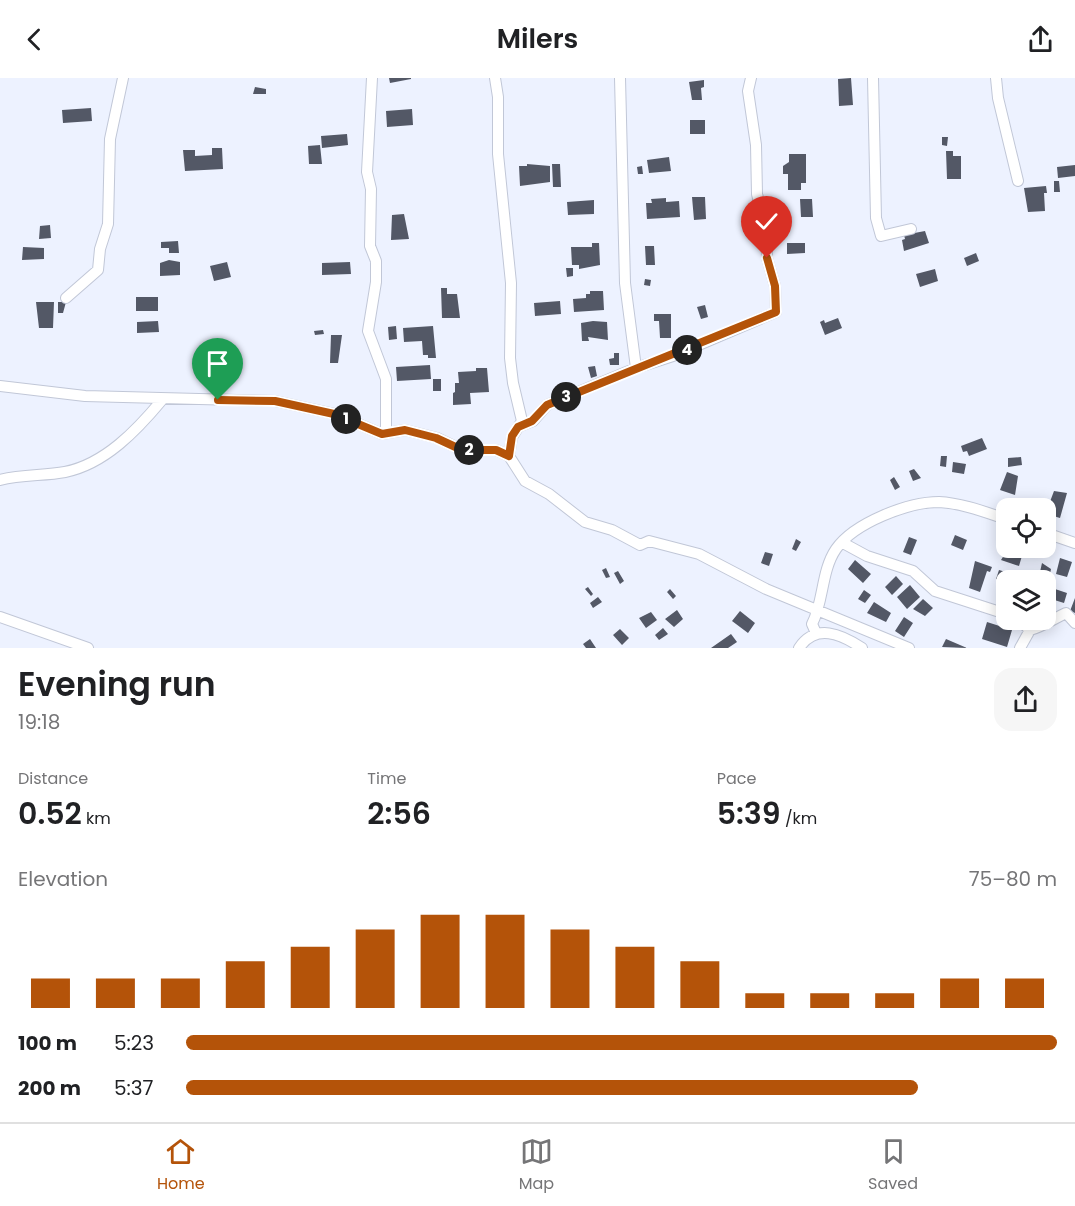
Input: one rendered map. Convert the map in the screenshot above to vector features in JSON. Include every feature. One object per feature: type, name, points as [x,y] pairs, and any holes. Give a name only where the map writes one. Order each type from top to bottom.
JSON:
[{"type":"street","points":[[66,298],[98,270],[108,224],[110,139],[123,78]]},
{"type":"street","points":[[372,78],[367,172],[371,189],[370,246],[376,261],[376,282],[368,331],[386,379],[386,434]]},
{"type":"street","points":[[495,78],[498,97],[498,154],[511,283],[510,358],[522,421],[512,436],[509,456]]},
{"type":"street","points":[[620,78],[625,283],[636,368]]},
{"type":"street","points":[[518,427],[532,421],[547,405],[636,368],[673,356],[776,312],[775,286],[767,258],[766,231],[757,194],[756,145],[748,91],[750,78]]},
{"type":"street","points":[[873,78],[876,218],[881,236],[911,229]]},
{"type":"street","points":[[996,78],[998,98],[1018,181]]},
{"type":"street","points":[[0,386],[85,396],[162,400],[275,401],[334,414],[386,434],[405,430],[436,438],[462,450],[496,450],[509,456],[525,481],[549,494],[585,522],[612,530],[640,545],[649,541],[699,554],[766,589],[909,648]]},
{"type":"street","points":[[0,480],[66,472],[93,462],[123,440],[148,417],[162,400]]},
{"type":"street","points":[[816,633],[812,624],[819,610],[822,585],[836,549],[871,520],[914,505],[940,502],[996,516]]},
{"type":"street","points":[[1056,536],[1075,543]]},
{"type":"street","points":[[843,543],[867,556],[913,571],[935,591],[996,611]]},
{"type":"street","points":[[1056,616],[1066,614],[1075,623]]},
{"type":"street","points":[[0,616],[88,648]]},
{"type":"street","points":[[1020,648],[1030,630]]},
{"type":"street","points":[[799,648],[805,639],[816,633],[833,634],[862,648]]},
{"type":"building","points":[[389,78],[411,78],[411,79],[390,83]]},
{"type":"building","points":[[851,78],[853,105],[839,106],[838,79]]},
{"type":"building","points":[[704,80],[704,87],[701,88],[702,100],[692,100],[689,82]]},
{"type":"building","points":[[255,87],[266,89],[266,94],[253,94]]},
{"type":"building","points":[[91,108],[92,121],[63,123],[62,110]]},
{"type":"building","points":[[412,109],[413,125],[387,127],[386,111]]},
{"type":"building","points":[[690,120],[705,120],[705,134],[690,134]]},
{"type":"building","points":[[347,134],[348,145],[322,148],[321,136]]},
{"type":"building","points":[[942,137],[948,137],[947,146],[942,145]]},
{"type":"building","points":[[320,145],[322,164],[309,164],[308,146]]},
{"type":"building","points":[[212,148],[222,148],[223,169],[185,171],[183,150],[195,150],[195,156],[212,155]]},
{"type":"building","points":[[946,151],[953,151],[953,156],[961,156],[961,179],[947,179]]},
{"type":"building","points":[[789,154],[806,154],[806,183],[801,183],[801,190],[788,190],[788,174],[783,174],[783,166],[789,162]]},
{"type":"building","points":[[669,157],[671,171],[649,173],[647,160]]},
{"type":"building","points":[[527,164],[550,166],[550,182],[520,186],[519,166],[527,166]]},
{"type":"building","points":[[552,164],[560,164],[561,187],[553,187]]},
{"type":"building","points":[[1075,165],[1075,176],[1058,178],[1057,167]]},
{"type":"building","points":[[642,166],[643,174],[638,174],[637,167]]},
{"type":"building","points":[[1054,181],[1059,181],[1060,192],[1054,192]]},
{"type":"building","points":[[1046,186],[1045,211],[1028,212],[1024,188]]},
{"type":"building","points":[[692,197],[705,197],[706,219],[694,220]]},
{"type":"building","points":[[666,198],[666,202],[679,201],[680,217],[647,219],[646,203],[652,203],[651,199]]},
{"type":"building","points":[[800,199],[812,199],[813,217],[801,217]]},
{"type":"building","points":[[594,200],[594,214],[568,215],[567,202]]},
{"type":"building","points":[[404,214],[409,239],[391,240],[392,215]]},
{"type":"building","points":[[50,225],[51,238],[39,239],[40,226]]},
{"type":"building","points":[[925,231],[929,243],[904,251],[902,240],[905,239],[904,235]]},
{"type":"building","points":[[178,241],[179,253],[169,253],[169,248],[161,248],[161,242]]},
{"type":"building","points":[[592,243],[599,243],[600,265],[579,269],[579,265],[572,265],[571,247],[592,247]]},
{"type":"building","points":[[787,243],[805,243],[805,253],[787,254]]},
{"type":"building","points":[[645,246],[654,246],[655,265],[646,265]]},
{"type":"building","points":[[23,247],[44,248],[44,259],[22,260]]},
{"type":"building","points":[[976,253],[979,261],[967,266],[964,258]]},
{"type":"building","points":[[169,260],[180,262],[180,275],[160,276],[160,263]]},
{"type":"building","points":[[227,262],[231,277],[214,281],[210,266]]},
{"type":"building","points":[[350,262],[351,274],[322,275],[322,263]]},
{"type":"building","points":[[566,268],[573,268],[573,276],[567,277]]},
{"type":"building","points":[[935,269],[938,281],[920,287],[916,274]]},
{"type":"building","points":[[645,279],[651,280],[650,286],[644,285]]},
{"type":"building","points":[[441,288],[447,288],[447,294],[457,294],[460,318],[442,318]]},
{"type":"building","points":[[590,291],[603,291],[604,310],[574,312],[573,299],[586,298],[586,294],[590,294]]},
{"type":"building","points":[[136,297],[158,297],[158,311],[136,311]]},
{"type":"building","points":[[560,301],[561,314],[535,316],[534,303]]},
{"type":"building","points":[[36,302],[54,302],[53,328],[39,328]]},
{"type":"building","points":[[58,302],[66,302],[63,313],[58,313]]},
{"type":"building","points":[[705,305],[708,317],[701,319],[697,307]]},
{"type":"building","points":[[654,314],[671,314],[671,338],[660,338],[659,321],[654,321]]},
{"type":"building","points":[[838,318],[842,328],[825,335],[820,322],[824,320],[825,323]]},
{"type":"building","points":[[158,321],[159,332],[137,333],[137,322]]},
{"type":"building","points":[[607,322],[608,340],[588,337],[589,341],[582,341],[581,323]]},
{"type":"building","points":[[396,326],[397,339],[389,340],[388,327]]},
{"type":"building","points":[[433,326],[436,358],[423,355],[422,341],[404,342],[403,328]]},
{"type":"building","points":[[323,330],[324,334],[315,335],[314,331]]},
{"type":"building","points":[[331,335],[342,335],[338,363],[330,363]]},
{"type":"building","points":[[232,350],[235,360],[216,366],[213,355]]},
{"type":"building","points":[[614,353],[619,353],[619,365],[610,365],[609,359],[614,358]]},
{"type":"building","points":[[430,365],[431,379],[397,381],[396,367]]},
{"type":"building","points":[[595,366],[597,376],[591,378],[588,367]]},
{"type":"building","points":[[476,368],[487,368],[489,392],[470,393],[471,404],[453,405],[455,383],[459,383],[458,372],[476,371]]},
{"type":"building","points":[[433,379],[441,379],[441,391],[433,391]]},
{"type":"building","points":[[982,438],[987,449],[969,456],[967,451],[963,452],[961,446]]},
{"type":"building","points":[[941,456],[947,456],[946,467],[940,466]]},
{"type":"building","points":[[1021,457],[1022,465],[1008,467],[1008,458]]},
{"type":"building","points":[[953,462],[966,464],[964,474],[952,472]]},
{"type":"building","points":[[914,469],[921,478],[913,481],[909,471]]},
{"type":"building","points":[[1007,472],[1018,476],[1015,495],[1000,490]]},
{"type":"building","points":[[894,477],[900,487],[895,490],[890,480]]},
{"type":"building","points":[[1054,491],[1067,493],[1060,518],[1056,517],[1056,498],[1051,498]]},
{"type":"building","points":[[955,535],[967,540],[963,550],[951,545]]},
{"type":"building","points":[[909,537],[917,540],[911,555],[903,552]]},
{"type":"building","points":[[796,539],[801,542],[796,551],[792,549]]},
{"type":"building","points":[[765,552],[773,554],[769,566],[761,563]]},
{"type":"building","points":[[1002,558],[1021,558],[1019,566],[1001,560]]},
{"type":"building","points":[[1060,558],[1072,562],[1067,577],[1056,574]]},
{"type":"building","points":[[855,560],[871,574],[863,583],[848,569]]},
{"type":"building","points":[[975,561],[992,567],[990,572],[987,571],[980,592],[969,588]]},
{"type":"building","points":[[1042,563],[1051,569],[1051,570],[1040,570]]},
{"type":"building","points":[[606,568],[610,577],[606,578],[602,570]]},
{"type":"building","points":[[618,571],[624,581],[620,584],[614,573]]},
{"type":"building","points":[[896,576],[903,584],[892,595],[885,587]]},
{"type":"building","points":[[910,585],[920,597],[907,609],[897,597]]},
{"type":"building","points":[[588,587],[593,594],[591,596],[585,589]]},
{"type":"building","points":[[670,589],[676,596],[673,599],[667,592]]},
{"type":"building","points":[[1056,589],[1067,593],[1064,603],[1056,600]]},
{"type":"building","points":[[864,590],[871,595],[865,603],[858,599]]},
{"type":"building","points":[[598,597],[602,602],[593,608],[590,603]]},
{"type":"building","points":[[1075,598],[1075,613],[1070,611]]},
{"type":"building","points":[[923,599],[933,608],[925,616],[913,609]]},
{"type":"building","points":[[874,602],[891,613],[886,622],[867,613]]},
{"type":"building","points":[[677,610],[683,619],[674,627],[665,619]]},
{"type":"building","points":[[740,611],[755,623],[748,633],[732,621]]},
{"type":"building","points":[[651,612],[657,620],[646,628],[639,618]]},
{"type":"building","points":[[904,617],[913,623],[904,637],[895,631]]},
{"type":"building","points":[[987,622],[996,625],[996,630],[1012,630],[1007,647],[982,639]]},
{"type":"building","points":[[663,628],[668,634],[659,640],[655,635]]},
{"type":"building","points":[[620,629],[629,638],[622,645],[613,635]]},
{"type":"building","points":[[731,634],[737,642],[728,648],[711,648]]},
{"type":"building","points":[[590,639],[596,648],[586,648],[583,644]]},
{"type":"building","points":[[946,639],[967,648],[942,647]]},
{"type":"route","points":[[218,400],[275,401],[334,414],[382,434],[405,430],[436,438],[462,450],[496,450],[509,456],[513,445],[512,436],[518,427],[532,421],[547,405],[636,368],[673,356],[776,312],[775,286],[767,258]]}]
